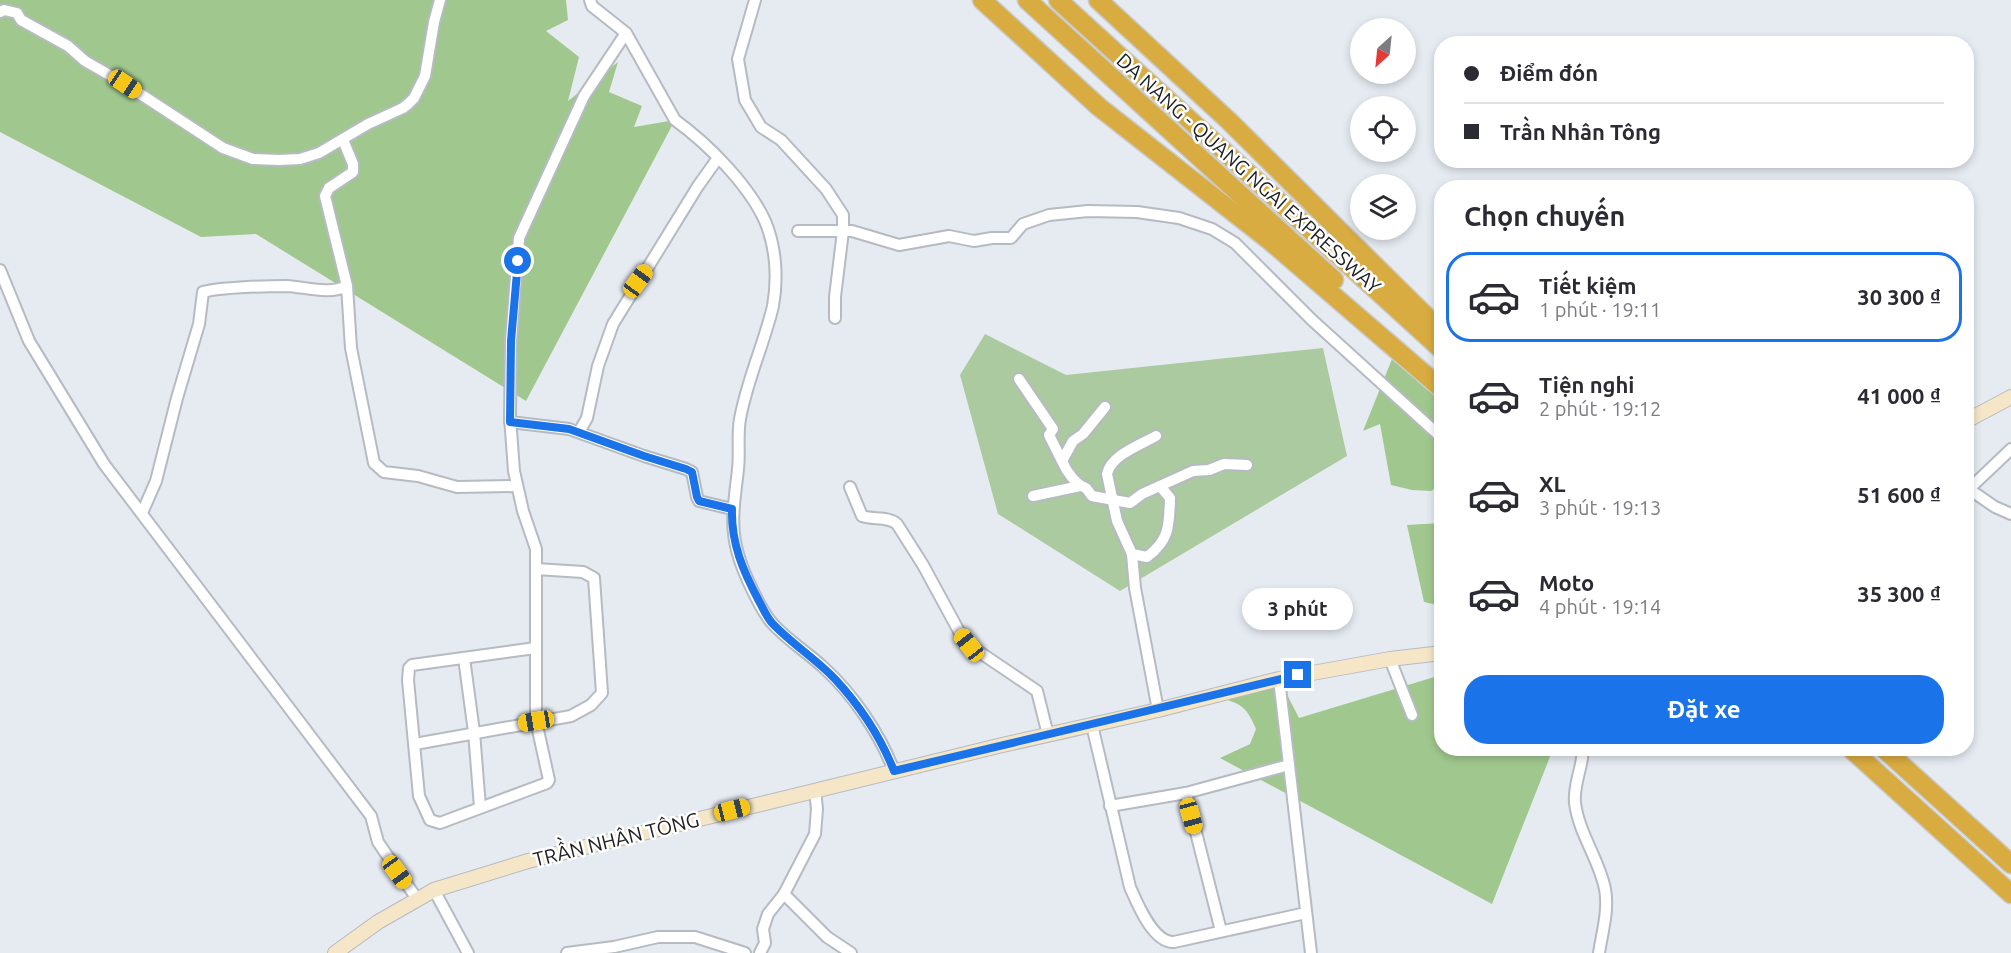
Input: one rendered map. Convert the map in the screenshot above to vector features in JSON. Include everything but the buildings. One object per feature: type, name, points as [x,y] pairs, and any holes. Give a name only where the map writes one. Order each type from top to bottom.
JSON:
[{"type":"highway","points":[[982,0],[1099,107],[1270,240],[1434,382]]},
{"type":"highway","name":"DA NANG - QUANG NGAI EXPRESSWAY","points":[[1028,0],[1434,371]]},
{"type":"highway","name":"DA NANG - QUANG NGAI EXPRESSWAY","points":[[1058,0],[1434,343]]},
{"type":"highway","points":[[1098,0],[1229,121],[1434,324]]},
{"type":"highway","points":[[1859,756],[2011,894]]},
{"type":"highway","points":[[1892,756],[2011,864]]},
{"type":"street","points":[[0,12],[4,10],[17,13],[21,20],[68,46],[85,61],[125,84],[223,148],[253,159],[300,159],[319,153],[382,116],[403,108],[414,98],[426,76],[434,22],[440,0]]},
{"type":"street","points":[[590,0],[592,6],[626,33],[675,120],[734,175],[765,222],[776,266],[773,305],[740,420],[739,468],[732,509],[732,530],[747,579],[771,622],[824,667],[849,695],[877,735],[894,771]]},
{"type":"street","points":[[755,0],[738,59],[745,100],[761,127],[781,140],[826,189],[843,215],[835,318]]},
{"type":"street","points":[[535,648],[412,665],[409,668],[408,680],[419,796],[430,820],[440,823],[548,783],[549,776],[536,721],[536,549],[517,486],[510,422],[511,341],[519,238],[584,96],[626,33]]},
{"type":"street","points":[[343,140],[353,164],[353,172],[329,188],[325,196],[347,286],[351,348],[376,466],[384,472],[418,476],[457,487],[517,486]]},
{"type":"street","points":[[579,432],[587,418],[597,366],[613,324],[698,186],[718,158]]},
{"type":"street","points":[[798,231],[843,231],[867,234],[899,245],[949,236],[974,241],[1011,238],[1023,224],[1049,215],[1088,211],[1137,212],[1196,222],[1235,243],[1312,320],[1434,431]]},
{"type":"street","points":[[0,270],[29,341],[104,464],[371,816],[378,842],[417,899]]},
{"type":"street","points":[[142,513],[156,481],[177,398],[200,324],[203,292],[285,286],[331,289],[347,286]]},
{"type":"street","points":[[1019,379],[1053,429],[1049,435],[1065,468],[1080,486]]},
{"type":"street","points":[[1974,417],[2011,397]]},
{"type":"street","points":[[1062,461],[1073,441],[1083,434],[1105,407]]},
{"type":"street","points":[[510,422],[579,432],[686,469],[692,472],[699,501],[732,509]]},
{"type":"street","points":[[1156,436],[1116,459],[1108,468],[1107,474],[1117,521],[1132,554],[1135,588],[1158,710]]},
{"type":"street","points":[[1974,484],[2011,450]]},
{"type":"street","points":[[1033,496],[1080,486],[1086,488],[1092,496],[1130,503],[1142,494],[1193,471],[1209,470],[1224,464],[1247,465]]},
{"type":"street","points":[[1132,554],[1147,557],[1161,548],[1169,525],[1170,498],[1160,486]]},
{"type":"street","points":[[850,487],[862,516],[870,519],[891,520],[897,524],[969,645],[1037,692],[1048,735]]},
{"type":"street","points":[[1974,493],[1995,507],[2011,514]]},
{"type":"street","points":[[415,744],[550,720],[580,712],[591,705],[602,693],[594,578],[583,572],[536,569]]},
{"type":"street","name":"TRẦN NHÂN TÔNG","points":[[335,953],[378,922],[434,890],[528,861],[1279,679],[1390,658],[1434,654]]},
{"type":"street","points":[[464,658],[474,732],[480,807]]},
{"type":"street","points":[[1390,658],[1412,715]]},
{"type":"street","points":[[1279,679],[1311,953]]},
{"type":"street","points":[[1092,725],[1130,886],[1140,910],[1159,936],[1168,942],[1174,942],[1306,913]]},
{"type":"street","points":[[1583,756],[1575,800],[1584,836],[1605,887],[1605,912],[1599,953]]},
{"type":"street","points":[[1110,806],[1186,793],[1289,765]]},
{"type":"street","points":[[760,953],[765,943],[763,929],[766,920],[784,894],[815,834],[818,809],[815,790]]},
{"type":"street","points":[[1186,793],[1221,931]]},
{"type":"street","points":[[434,890],[468,953]]},
{"type":"street","points":[[784,894],[827,936],[851,953]]},
{"type":"street","points":[[567,953],[614,947],[658,937],[694,937],[745,953]]},
{"type":"green space","points":[[0,0],[566,0],[568,20],[546,31],[579,57],[568,101],[618,62],[609,92],[642,106],[634,127],[675,120],[526,401],[256,234],[201,237],[0,132]]},
{"type":"green space","points":[[985,334],[1066,375],[1323,348],[1347,456],[1120,591],[998,514],[960,375]]},
{"type":"green space","points":[[1392,359],[1434,393],[1434,489],[1431,491],[1412,490],[1391,485],[1380,424],[1363,431]]},
{"type":"green space","points":[[1434,523],[1434,604],[1424,602],[1407,525]]},
{"type":"green space","points":[[1434,677],[1434,756],[1550,756],[1492,904],[1220,758],[1250,744],[1256,729],[1244,708],[1222,698],[1279,679],[1299,718]]},
{"type":"route","points":[[518,261],[511,341],[510,422],[569,429],[692,472],[699,501],[732,509],[732,530],[738,555],[747,579],[771,622],[824,667],[849,695],[886,749],[894,771],[1298,675]]}]
